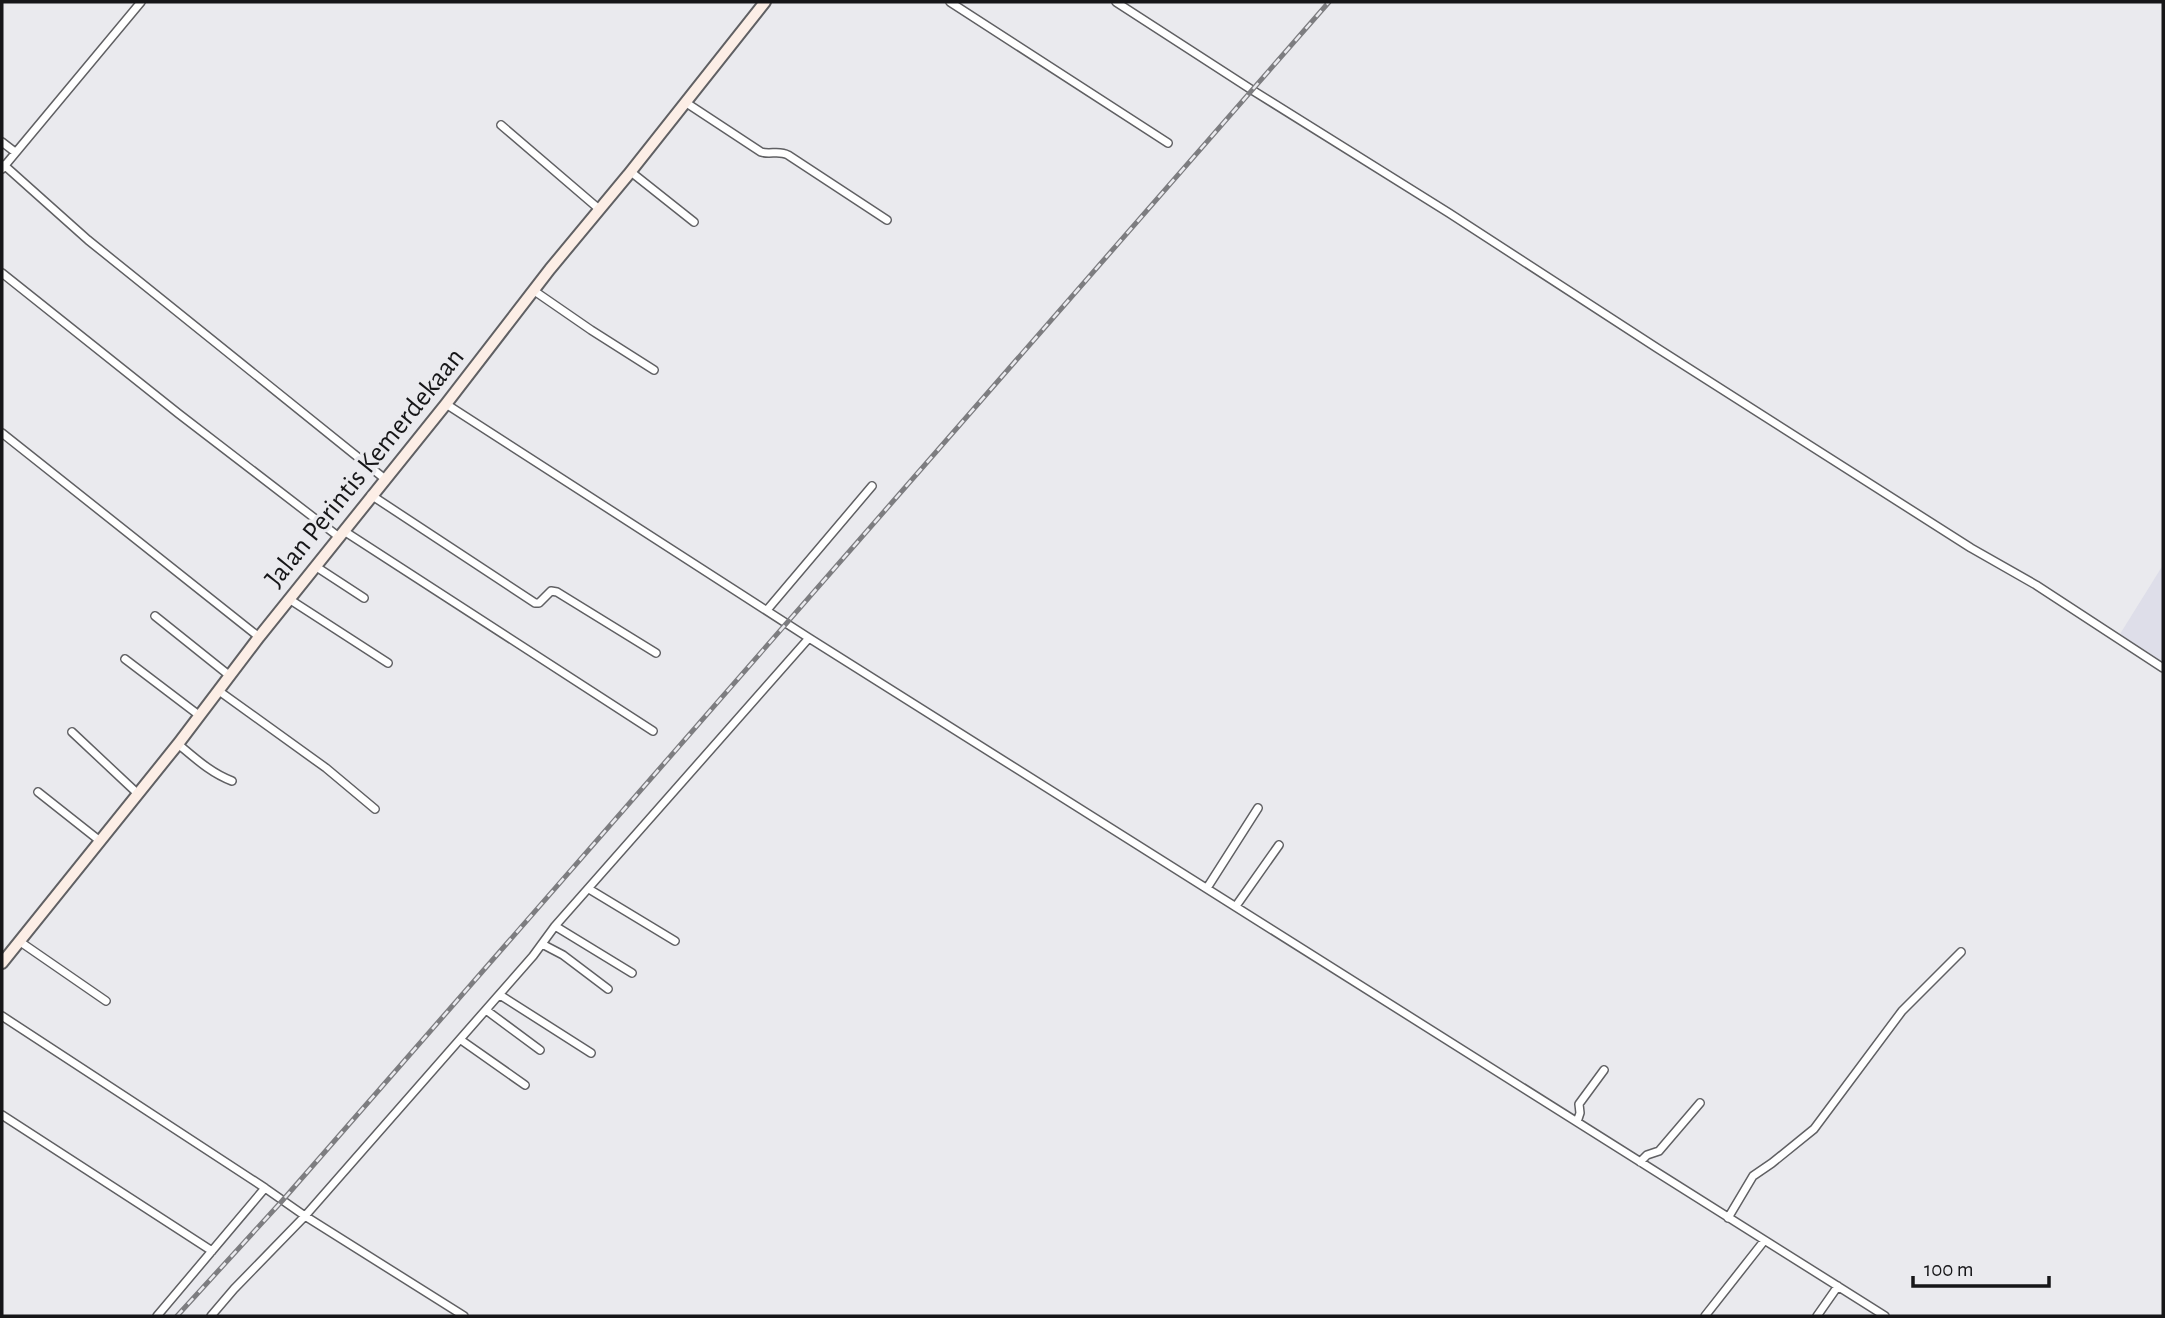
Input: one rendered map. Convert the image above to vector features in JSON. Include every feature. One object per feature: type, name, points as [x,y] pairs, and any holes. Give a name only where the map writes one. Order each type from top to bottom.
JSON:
[{"type":"street","points":[[141,2],[3,168],[88,240],[385,479]]},
{"type":"street","name":"Jalan Perintis Kemerdekaan","points":[[2,962],[178,744],[371,495],[765,2]]},
{"type":"street","points":[[950,2],[1168,143]]},
{"type":"street","points":[[1116,2],[2163,668]]},
{"type":"street","points":[[685,102],[761,152],[788,155],[887,220]]},
{"type":"street","points":[[501,125],[599,209]]},
{"type":"street","points":[[2,142],[15,152]]},
{"type":"street","points":[[631,172],[694,222]]},
{"type":"street","points":[[2,272],[179,414],[342,534],[653,731]]},
{"type":"street","points":[[534,290],[654,370]]},
{"type":"street","points":[[446,404],[809,638],[1885,1316]]},
{"type":"street","points":[[2,433],[259,637]]},
{"type":"street","points":[[767,610],[872,486]]},
{"type":"street","points":[[371,495],[534,603],[539,603],[550,592],[557,592],[656,653]]},
{"type":"street","points":[[315,566],[364,598]]},
{"type":"street","points":[[289,599],[388,663]]},
{"type":"street","points":[[155,616],[230,676]]},
{"type":"street","points":[[211,1316],[305,1216],[461,1040],[555,926],[809,638]]},
{"type":"street","points":[[125,659],[200,716]]},
{"type":"street","points":[[219,691],[327,768],[375,809]]},
{"type":"street","points":[[72,732],[137,793]]},
{"type":"street","points":[[178,744],[218,776],[232,781]]},
{"type":"street","points":[[38,792],[100,841]]},
{"type":"street","points":[[1207,888],[1258,808]]},
{"type":"street","points":[[1236,906],[1279,845]]},
{"type":"street","points":[[589,889],[674,941]]},
{"type":"street","points":[[555,926],[632,973]]},
{"type":"street","points":[[19,940],[106,1001]]},
{"type":"street","points":[[542,944],[608,989]]},
{"type":"street","points":[[1728,1218],[1753,1176],[1814,1129],[1902,1010],[1961,952]]},
{"type":"street","points":[[500,995],[591,1053]]},
{"type":"street","points":[[486,1010],[540,1050]]},
{"type":"street","points":[[2,1016],[305,1216],[464,1316]]},
{"type":"street","points":[[461,1040],[525,1085]]},
{"type":"street","points":[[1577,1122],[1579,1104],[1604,1070]]},
{"type":"street","points":[[1640,1162],[1647,1155],[1659,1151],[1700,1103]]},
{"type":"street","points":[[2,1115],[212,1251]]},
{"type":"street","points":[[157,1316],[265,1188]]},
{"type":"street","points":[[1705,1316],[1764,1241]]},
{"type":"street","points":[[1817,1316],[1838,1286]]},
{"type":"shaded area","points":[[2163,565],[2163,662],[2120,634]]},
{"type":"railway","points":[[177,1316],[282,1201],[1329,2]]}]
